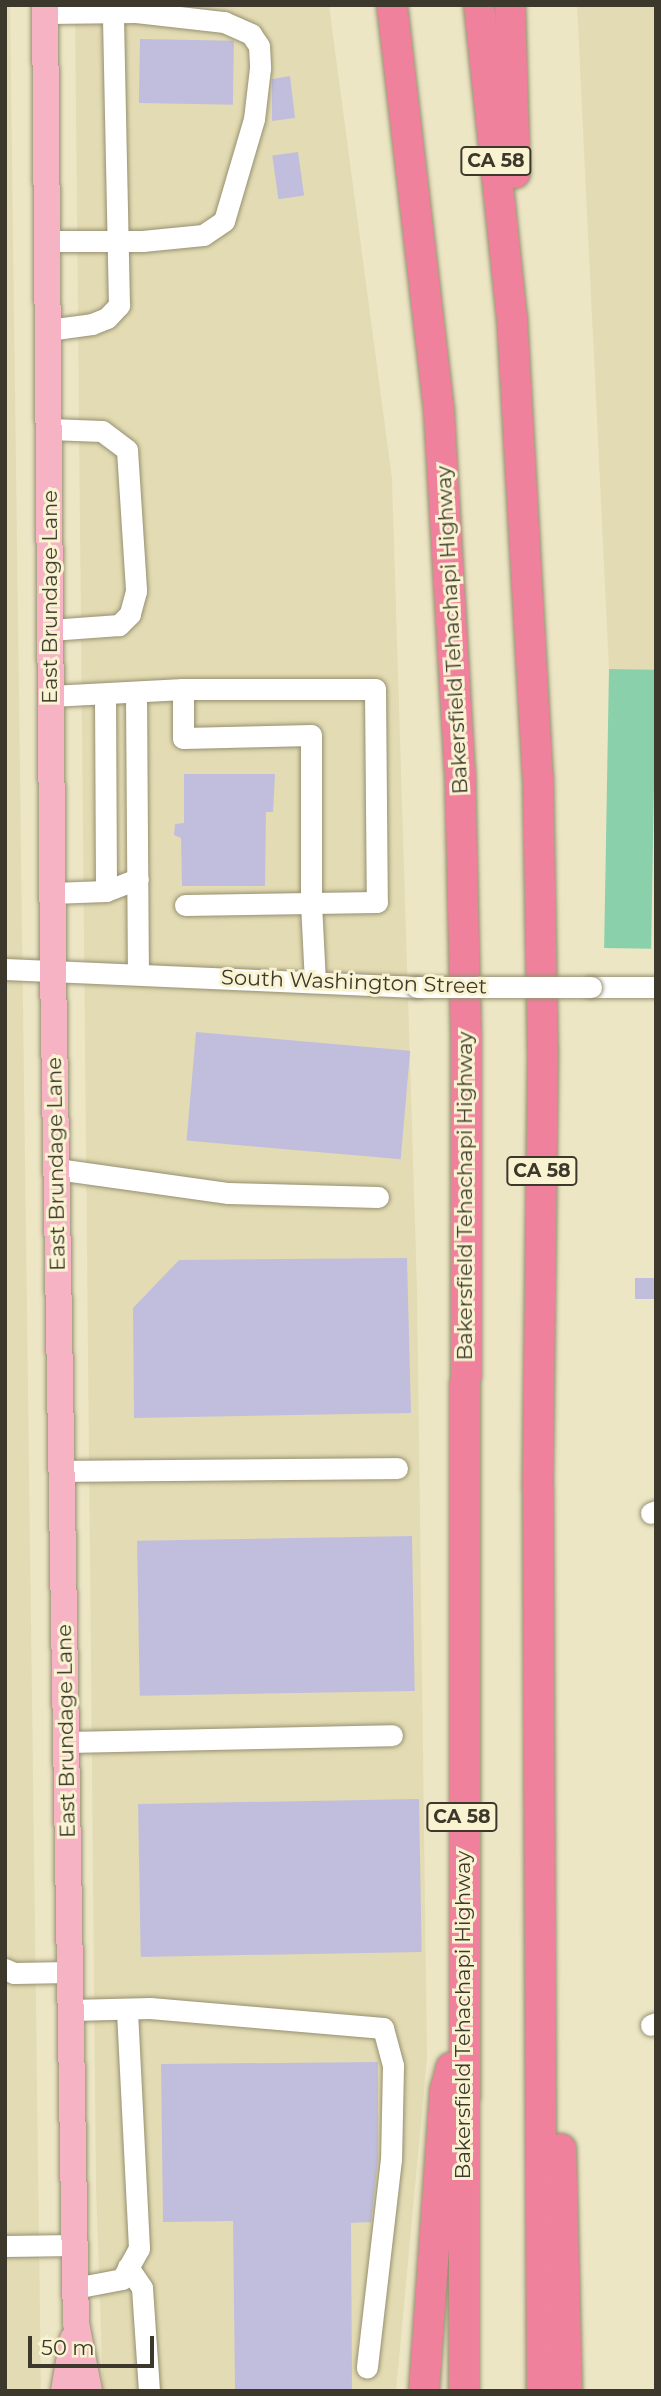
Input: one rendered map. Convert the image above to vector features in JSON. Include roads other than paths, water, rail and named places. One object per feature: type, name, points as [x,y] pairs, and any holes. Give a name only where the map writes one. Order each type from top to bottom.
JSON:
[{"type":"highway","name":"CA 58","points":[[479,5],[512,317],[528,543],[542,925],[542,2391]]},
{"type":"highway","points":[[510,5],[515,190],[512,317]]},
{"type":"highway","name":"Bakersfield Tehachapi Highway","points":[[392,6],[439,412],[460,771],[467,1038],[464,2391]]},
{"type":"highway","points":[[424,2391],[445,2091],[465,2017]]},
{"type":"highway","points":[[540,2026],[560,2103],[567,2391]]},
{"type":"main road","name":"East Brundage Lane","points":[[46,9],[52,893],[75,2288],[76,2323],[89,2391]]},
{"type":"main road","name":"East Brundage Lane","points":[[64,2391],[76,2323]]},
{"type":"street","points":[[46,9],[224,22],[251,34],[258,46],[260,68],[254,119],[224,221],[203,235],[121,241],[47,241]]},
{"type":"street","points":[[48,330],[92,324],[107,318],[119,305],[121,241],[113,12]]},
{"type":"street","points":[[49,429],[102,431],[127,450],[136,591],[130,614],[119,625],[50,630]]},
{"type":"street","points":[[51,696],[136,694],[183,689],[375,689],[377,902],[185,905]]},
{"type":"street","points":[[183,689],[183,738],[311,735],[311,903],[315,982]]},
{"type":"street","points":[[136,694],[138,973]]},
{"type":"street","points":[[105,695],[106,891]]},
{"type":"street","points":[[52,893],[106,891],[138,879]]},
{"type":"street","name":"South Washington Street","points":[[5,969],[53,969],[417,988],[656,987]]},
{"type":"street","points":[[57,1169],[228,1193],[378,1196]]},
{"type":"street","points":[[62,1471],[397,1468]]},
{"type":"street","points":[[66,1741],[392,1735]]},
{"type":"street","points":[[5,1969],[14,1973],[70,1972]]},
{"type":"street","points":[[75,2288],[121,2279],[139,2248],[127,2009]]},
{"type":"street","points":[[71,2010],[127,2009],[383,2028],[393,2066],[391,2159],[368,2368]]},
{"type":"street","points":[[5,2246],[75,2245]]},
{"type":"street","points":[[128,2267],[142,2288],[149,2391]]}]
